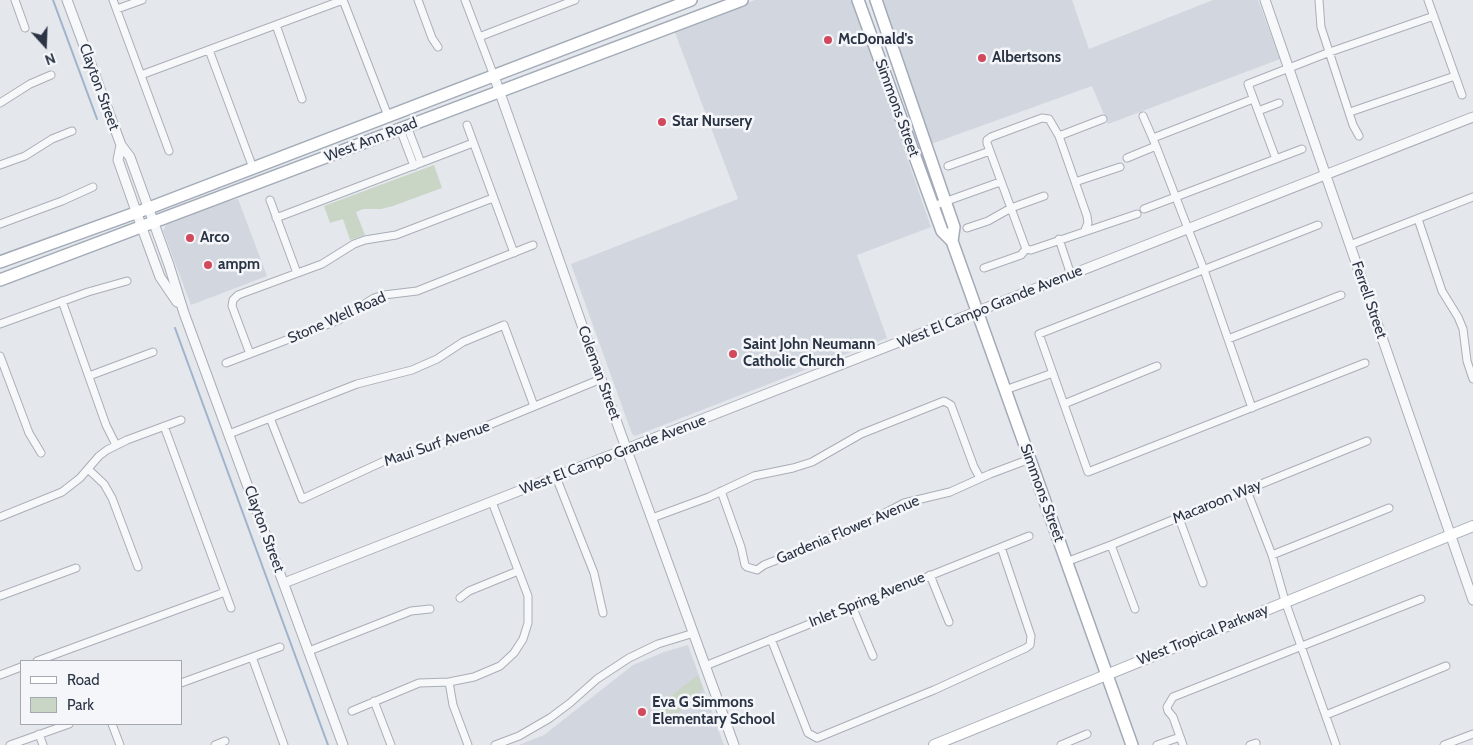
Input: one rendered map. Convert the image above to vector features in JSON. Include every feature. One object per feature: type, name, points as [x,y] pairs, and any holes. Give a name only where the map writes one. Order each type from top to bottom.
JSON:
[{"type":"main road","name":"West Ann Road","points":[[0,280],[742,0]]},
{"type":"main road","name":"Simmons Street","points":[[858,0],[942,231],[952,241],[1132,745]]},
{"type":"main road","name":"Simmons Street","points":[[876,0],[954,227],[952,241]]},
{"type":"main road","name":"West Ann Road","points":[[0,262],[143,210],[494,76],[683,1]]},
{"type":"main road","points":[[683,1],[687,20]]},
{"type":"main road","points":[[403,128],[397,123],[428,108],[448,93]]},
{"type":"main road","points":[[320,160],[333,147],[384,126],[388,116]]},
{"type":"main road","points":[[200,206],[212,192],[251,175],[254,172],[253,168]]},
{"type":"main road","name":"West Tropical Parkway","points":[[934,745],[946,743],[1285,601],[1473,526]]},
{"type":"street","points":[[15,0],[25,28]]},
{"type":"street","name":"Clayton Street","points":[[67,0],[121,145],[118,160],[143,210],[153,223],[228,434],[343,745]]},
{"type":"street","points":[[113,0],[169,151]]},
{"type":"street","points":[[117,10],[142,0]]},
{"type":"street","points":[[141,76],[343,0],[388,116]]},
{"type":"street","points":[[418,0],[432,38],[438,47]]},
{"type":"street","name":"Coleman Street","points":[[465,0],[734,745]]},
{"type":"street","points":[[479,37],[575,0]]},
{"type":"street","name":"Ferrell Street","points":[[1265,0],[1473,600]]},
{"type":"street","points":[[1319,0],[1319,19],[1356,132],[1360,136]]},
{"type":"street","points":[[1428,0],[1462,95]]},
{"type":"street","points":[[1276,159],[1248,84],[1330,52],[1434,16]]},
{"type":"street","points":[[276,25],[302,99]]},
{"type":"street","points":[[209,50],[253,168]]},
{"type":"street","points":[[0,103],[30,84],[51,75]]},
{"type":"street","points":[[1350,112],[1455,76]]},
{"type":"street","points":[[1153,138],[1253,99]]},
{"type":"street","points":[[1258,111],[1279,103]]},
{"type":"street","points":[[1143,116],[1204,270],[1252,408]]},
{"type":"street","name":"West El Campo Grande Avenue","points":[[284,583],[978,313],[1473,117]]},
{"type":"street","points":[[1026,248],[987,143],[988,140],[1042,118],[1049,119],[1059,136],[1088,216],[1085,230]]},
{"type":"street","points":[[1059,136],[1104,119]]},
{"type":"street","points":[[467,125],[514,253]]},
{"type":"street","points":[[403,128],[417,164]]},
{"type":"street","points":[[0,165],[25,156],[52,139],[72,131]]},
{"type":"street","points":[[276,218],[473,143]]},
{"type":"street","points":[[1127,158],[1156,146]]},
{"type":"street","points":[[1144,209],[1302,149]]},
{"type":"street","points":[[948,166],[990,151]]},
{"type":"street","points":[[1075,182],[1120,167]]},
{"type":"street","points":[[933,206],[1000,182]]},
{"type":"street","points":[[0,224],[93,188]]},
{"type":"street","points":[[967,228],[988,221],[1011,208],[1044,196]]},
{"type":"street","points":[[250,354],[232,306],[233,300],[238,295],[322,264],[364,240],[396,235],[493,198]]},
{"type":"street","points":[[1350,246],[1473,198]]},
{"type":"street","points":[[270,200],[297,273]]},
{"type":"street","name":"Clayton Street","points":[[143,210],[142,228],[160,276],[184,313]]},
{"type":"street","points":[[1026,248],[1031,250],[1085,230],[1092,230],[1137,214]]},
{"type":"street","points":[[1418,219],[1442,291],[1463,329],[1467,361],[1473,378]]},
{"type":"street","points":[[1318,226],[1039,334],[1088,472],[1365,363]]},
{"type":"street","points":[[1059,239],[1071,275]]},
{"type":"street","name":"Stone Well Road","points":[[226,363],[338,320],[374,298],[417,291],[533,245]]},
{"type":"street","points":[[984,268],[1021,255],[1026,248]]},
{"type":"street","points":[[160,276],[171,272]]},
{"type":"street","points":[[0,324],[88,292],[127,281]]},
{"type":"street","points":[[1228,339],[1341,295]]},
{"type":"street","points":[[62,302],[106,425],[116,445]]},
{"type":"street","points":[[228,434],[356,384],[412,370],[437,359],[463,342],[504,325],[534,406]]},
{"type":"street","points":[[89,376],[154,352]]},
{"type":"street","points":[[0,356],[22,417],[41,452]]},
{"type":"street","points":[[1064,404],[1157,366]]},
{"type":"street","points":[[1005,390],[1053,373]]},
{"type":"street","name":"Maui Surf Avenue","points":[[270,418],[302,499],[391,458],[440,446],[601,379]]},
{"type":"street","points":[[652,518],[754,476],[812,462],[861,434],[944,401],[951,405],[974,467],[980,478]]},
{"type":"street","points":[[0,516],[62,492],[80,478],[99,456],[116,445],[181,420]]},
{"type":"street","points":[[164,426],[231,608]]},
{"type":"street","name":"Macaroon Way","points":[[1066,562],[1247,491],[1366,441]]},
{"type":"street","name":"Gardenia Flower Avenue","points":[[721,490],[741,547],[745,565],[758,570],[764,565],[854,529],[904,503],[950,492],[980,478],[1030,459]]},
{"type":"street","points":[[88,469],[104,484],[112,498],[138,567]]},
{"type":"street","points":[[556,477],[594,573],[604,612]]},
{"type":"street","points":[[1247,491],[1272,555],[1285,601],[1336,745]]},
{"type":"street","points":[[352,711],[419,683],[449,682],[474,677],[500,666],[514,653],[523,639],[528,623],[528,596],[492,502]]},
{"type":"street","points":[[1272,555],[1389,508]]},
{"type":"street","points":[[1179,518],[1203,583]]},
{"type":"street","name":"Inlet Spring Avenue","points":[[706,666],[1029,536]]},
{"type":"street","points":[[1111,545],[1136,609]]},
{"type":"street","points":[[771,639],[806,729],[812,736],[817,738],[934,690],[1026,648],[1032,641],[1001,547]]},
{"type":"street","points":[[0,596],[76,568]]},
{"type":"street","points":[[460,598],[470,590],[518,571]]},
{"type":"street","points":[[930,575],[949,622]]},
{"type":"street","points":[[40,660],[225,592]]},
{"type":"street","points":[[1183,745],[1173,717],[1167,707],[1170,700],[1178,694],[1191,691],[1421,599]]},
{"type":"street","points":[[852,606],[873,656]]},
{"type":"street","points":[[309,651],[411,611],[430,609]]},
{"type":"street","points":[[495,745],[519,736],[550,718],[597,679],[629,658],[658,644],[694,633]]},
{"type":"street","points":[[182,683],[280,647]]},
{"type":"street","points":[[252,657],[284,745]]},
{"type":"street","points":[[1326,715],[1446,666]]},
{"type":"street","points":[[0,675],[20,667]]},
{"type":"street","points":[[449,682],[453,705],[468,745]]},
{"type":"street","points":[[374,702],[391,745]]},
{"type":"street","points":[[10,745],[66,725]]},
{"type":"street","points":[[112,725],[120,745]]},
{"type":"street","points":[[39,734],[43,745]]},
{"type":"street","points":[[1061,745],[1088,734]]},
{"type":"street","points":[[1444,745],[1473,734]]},
{"type":"street","points":[[1157,745],[1180,737]]},
{"type":"street","points":[[215,745],[225,741]]},
{"type":"shaded area","points":[[755,0],[852,0],[931,227],[857,255],[887,338],[635,436],[632,434],[571,264],[738,199],[674,30]]},
{"type":"shaded area","points":[[883,0],[1072,0],[1089,49],[1213,0],[1258,0],[1280,59],[1108,124],[1092,86],[931,144]]},
{"type":"shaded area","points":[[238,199],[267,276],[191,305],[163,231],[167,223],[221,202]]},
{"type":"shaded area","name":"Eva G Simmons Elementary School","points":[[688,645],[724,745],[519,745],[544,735],[633,665],[664,652]]},
{"type":"green space","points":[[434,165],[442,188],[393,206],[381,209],[363,209],[356,212],[365,235],[350,240],[343,219],[330,223],[324,206]]},
{"type":"green space","points":[[698,675],[703,689],[682,706],[683,709],[669,720],[667,718],[664,720],[655,708]]},
{"type":"waterway","points":[[53,0],[97,119]]},
{"type":"waterway","points":[[175,328],[328,745]]},
{"type":"place","name":"McDonald's","points":[[828,40]]},
{"type":"place","name":"Albertsons","points":[[982,58]]},
{"type":"place","name":"Star Nursery","points":[[662,122]]},
{"type":"place","name":"Arco","points":[[190,238]]},
{"type":"place","name":"ampm","points":[[208,265]]},
{"type":"place","name":"Saint John Neumann Catholic Church","points":[[733,354]]},
{"type":"place","name":"Eva G Simmons Elementary School","points":[[642,712]]}]
